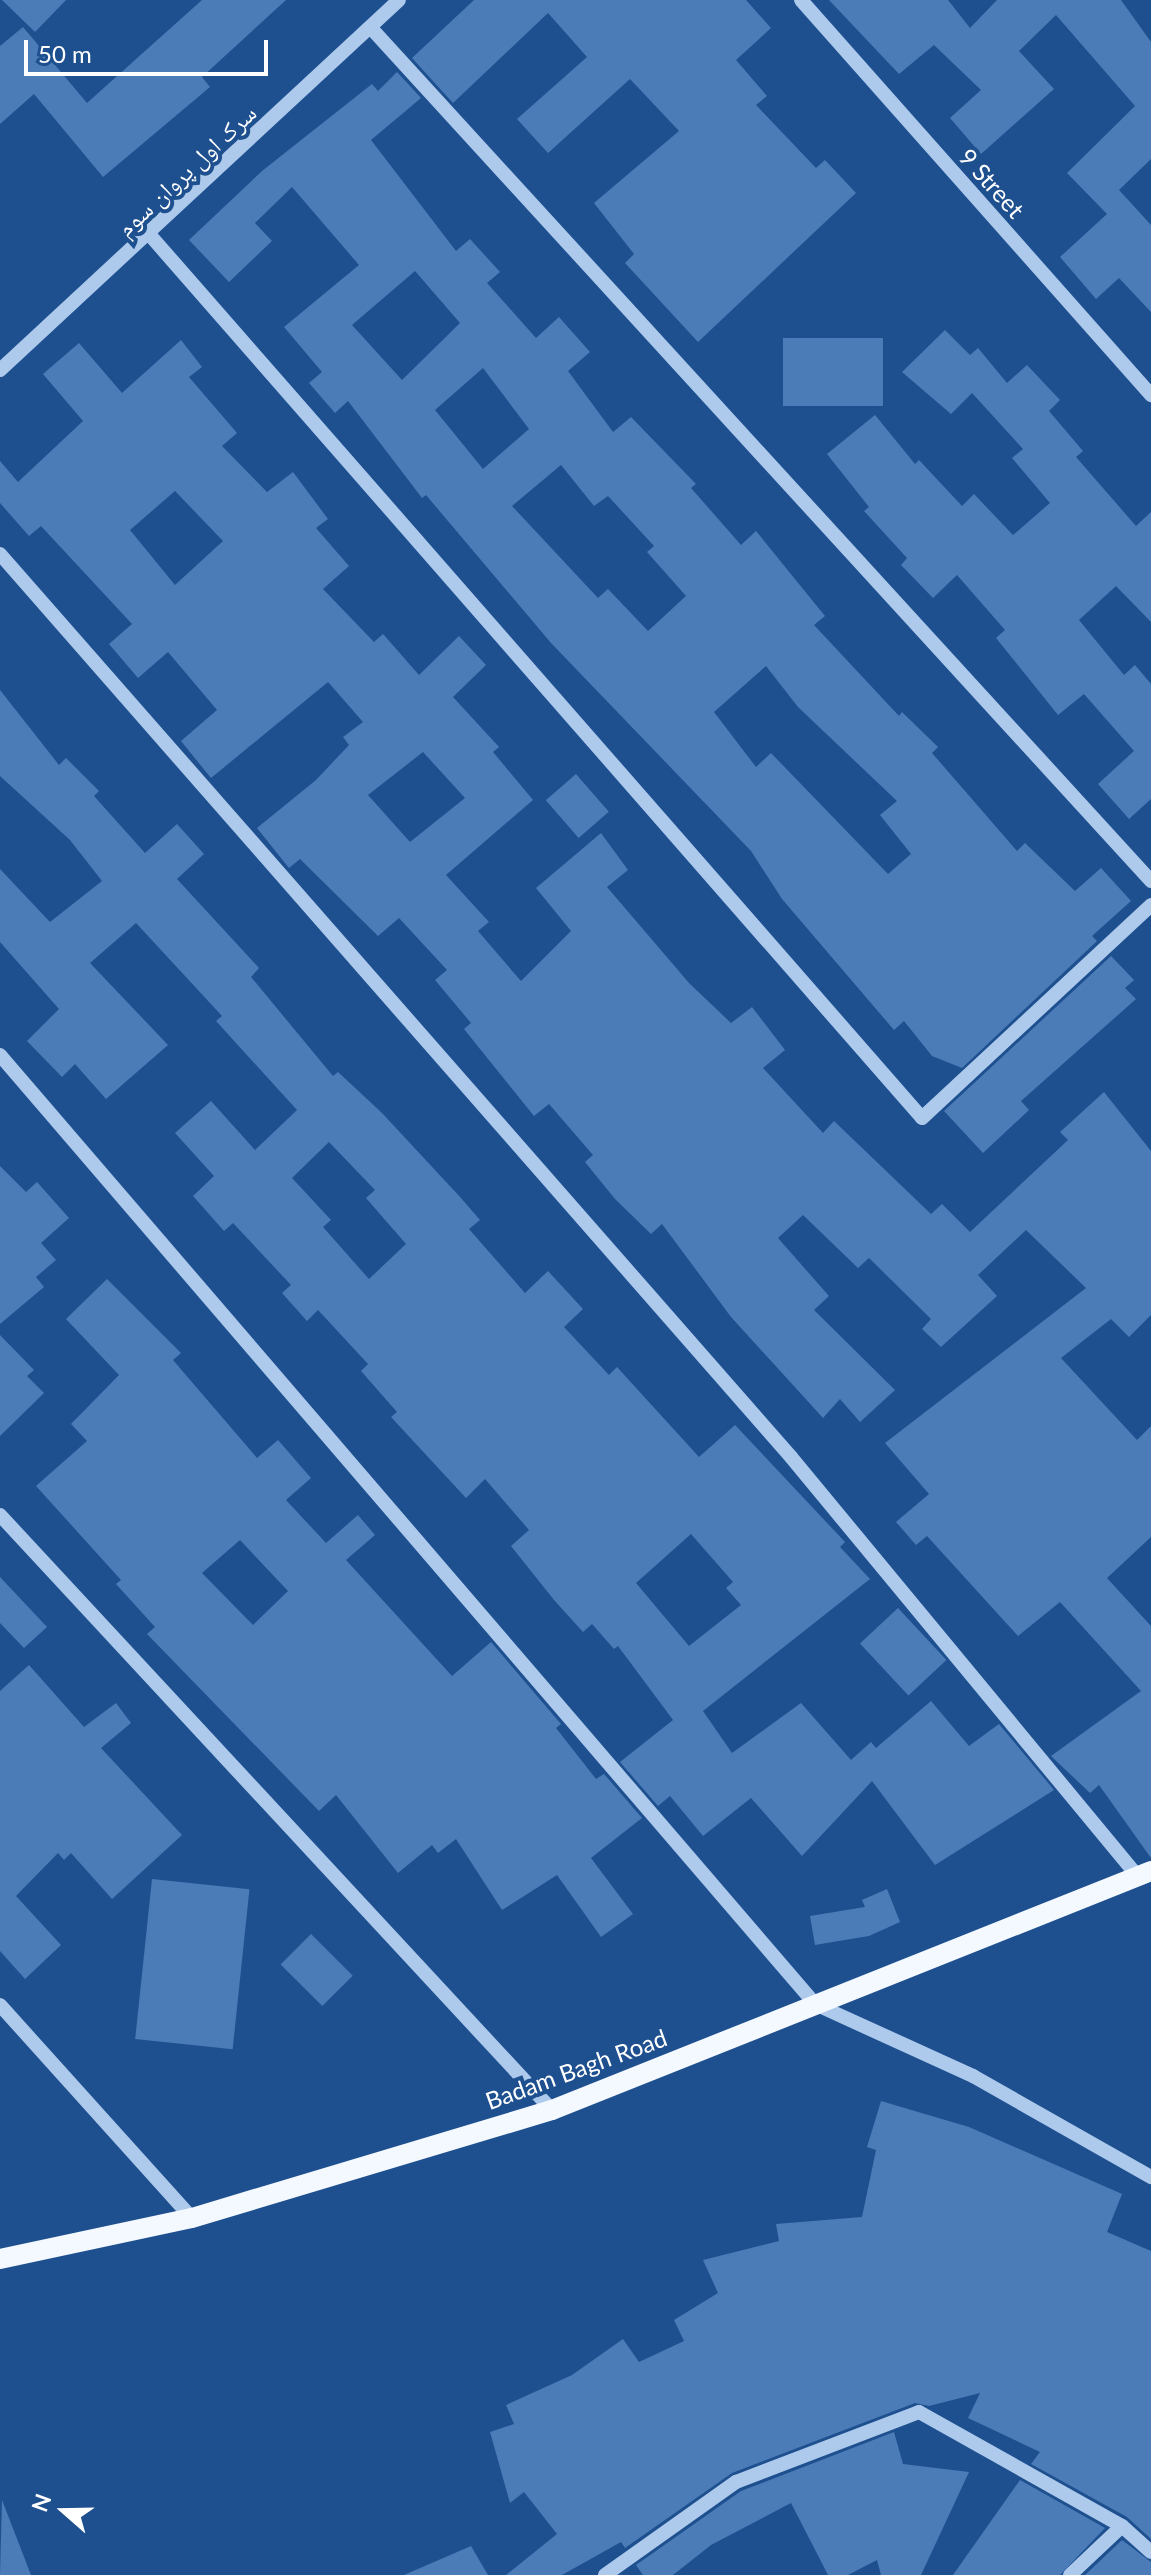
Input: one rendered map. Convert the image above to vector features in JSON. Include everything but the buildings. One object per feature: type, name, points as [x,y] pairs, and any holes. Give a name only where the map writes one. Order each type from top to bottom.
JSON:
[{"type":"main road","name":"Badam Bagh Road","points":[[0,2259],[192,2218],[552,2110],[1145,1874]]},
{"type":"street","name":"سرک اول پروان سوم","points":[[0,370],[399,0]]},
{"type":"street","name":"9 Street","points":[[801,0],[1151,395]]},
{"type":"street","points":[[371,28],[1151,881]]},
{"type":"street","points":[[149,234],[922,1118],[1151,905]]},
{"type":"street","points":[[0,554],[791,1457],[1145,1874]]},
{"type":"street","points":[[0,1055],[815,2004],[973,2076],[1151,2177]]},
{"type":"street","points":[[0,1515],[552,2110]]},
{"type":"street","points":[[0,2005],[192,2218]]},
{"type":"street","points":[[605,2575],[736,2482],[919,2412],[1122,2526],[1151,2552]]},
{"type":"street","points":[[1070,2575],[1122,2526]]}]
